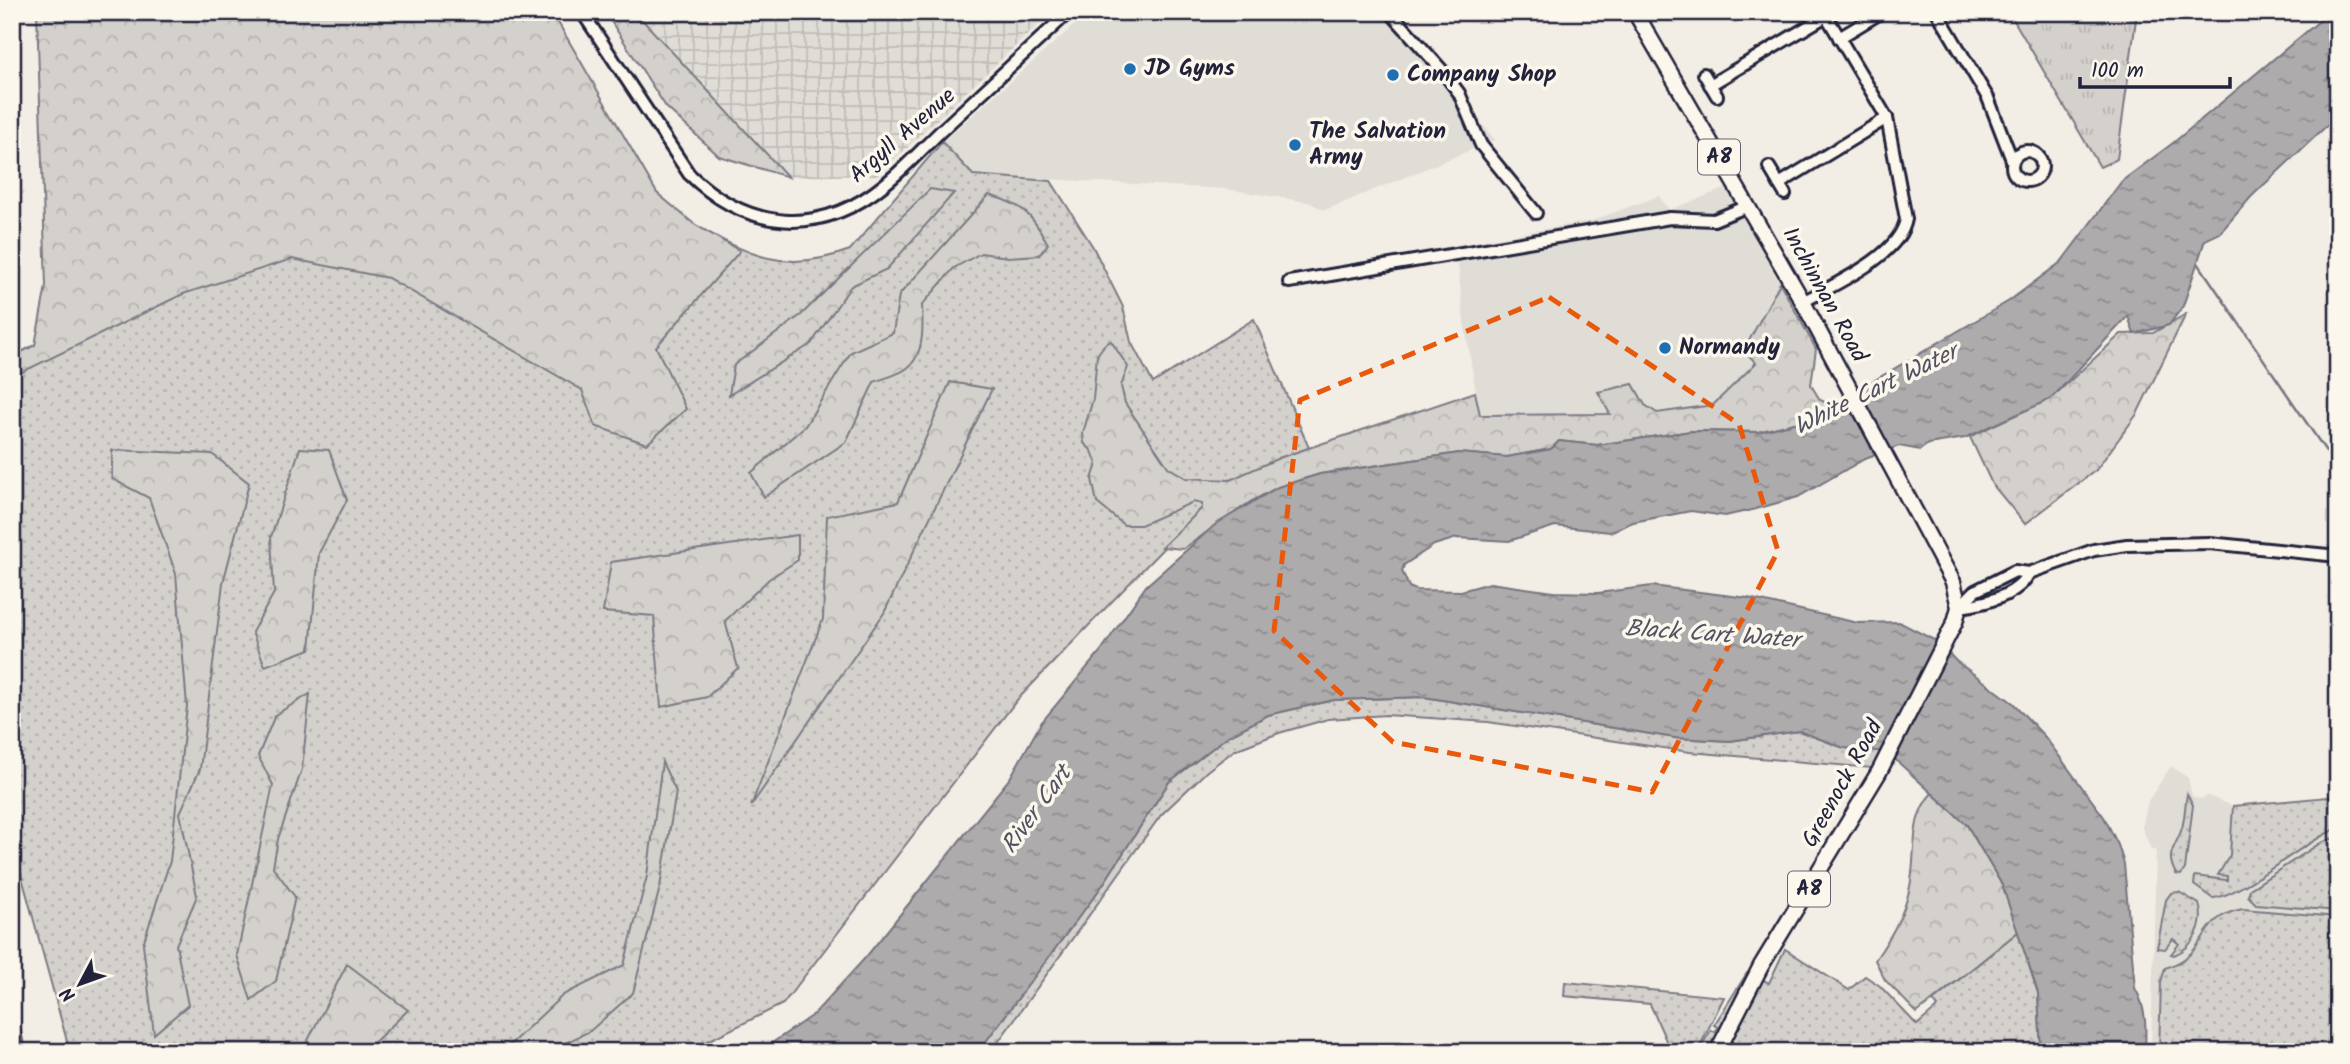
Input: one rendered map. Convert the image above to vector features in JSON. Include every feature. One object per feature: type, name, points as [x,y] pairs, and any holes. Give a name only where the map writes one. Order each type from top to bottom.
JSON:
[{"type":"main road","name":"Inchinnan Road","points":[[1635,12],[1804,302],[1953,582],[1959,607]]},
{"type":"main road","name":"Greenock Road","points":[[1717,1052],[1761,966],[1879,772],[1952,628],[1959,607]]},
{"type":"street","name":"Argyll Avenue","points":[[582,12],[689,174],[712,195],[742,212],[784,220],[819,218],[842,212],[886,184],[1069,12]]},
{"type":"street","points":[[1390,12],[1459,93],[1481,145],[1536,213]]},
{"type":"street","points":[[1839,38],[1882,12]]},
{"type":"street","points":[[1937,12],[1988,98],[2012,160]]},
{"type":"street","points":[[1717,96],[1707,80],[1825,14],[1887,118],[1905,205],[1905,230],[1889,250],[1804,302]]},
{"type":"street","points":[[1769,167],[1782,189],[1887,118]]},
{"type":"street","points":[[1289,282],[1670,218],[1714,220],[1748,206]]},
{"type":"street","points":[[12,253],[12,260]]},
{"type":"street","points":[[1959,607],[1981,604],[2016,588],[2024,584],[2029,573],[2094,550],[2127,545],[2209,543],[2338,556]]},
{"type":"highlighted area","points":[[1549,297],[1739,424],[1778,551],[1652,792],[1393,742],[1274,631],[1300,400]]},
{"type":"shaded area","points":[[635,12],[1052,12],[878,175],[788,177]]},
{"type":"shaded area","points":[[1089,12],[1391,12],[1495,140],[1325,210],[1308,202],[1226,189],[973,175],[942,142]]},
{"type":"shaded area","points":[[1727,188],[1780,283],[1744,349],[1757,362],[1744,378],[1734,383],[1713,405],[1657,413],[1645,405],[1611,414],[1480,415],[1464,322],[1456,245],[1591,221],[1659,196],[1669,210]]},
{"type":"shaded area","points":[[2171,766],[2188,778],[2192,796],[2200,799],[2208,796],[2233,806],[2338,796],[2338,1052],[2151,1052],[2156,850],[2151,849],[2142,828],[2148,801]]},
{"type":"green space","points":[[37,12],[552,12],[657,193],[694,224],[740,251],[656,347],[686,409],[647,444],[595,426],[582,390],[388,278],[292,259],[183,294],[12,377],[12,357],[35,345],[46,286]]},
{"type":"green space","points":[[605,12],[635,12],[788,177],[719,156],[666,107]]},
{"type":"green space","points":[[2009,12],[2137,12],[2117,159],[2100,167]]},
{"type":"green space","points":[[942,142],[973,175],[1051,181],[1093,247],[1123,307],[1131,342],[1153,383],[1254,319],[1309,448],[1279,458],[1202,508],[1017,700],[783,1004],[685,1052],[70,1052],[12,841],[12,357],[295,204],[694,224],[733,245],[769,258],[806,261],[827,257],[850,250]]},
{"type":"green space","points":[[930,189],[954,193],[887,269],[851,286],[811,344],[729,395],[734,365],[801,315]]},
{"type":"green space","points":[[989,195],[1025,212],[1048,244],[1039,255],[1008,257],[981,253],[954,268],[922,305],[922,340],[912,363],[899,373],[874,382],[846,442],[764,497],[751,473],[805,426],[851,352],[893,333],[899,295]]},
{"type":"green space","points":[[1780,283],[1816,349],[1811,385],[1820,400],[1832,405],[1807,420],[1758,432],[1691,431],[1597,445],[1559,441],[1551,449],[1507,457],[1459,453],[1320,474],[1278,487],[1250,502],[1183,549],[1162,547],[1202,508],[1202,504],[1193,502],[1141,525],[1124,525],[1097,503],[1092,479],[1097,464],[1092,451],[1084,443],[1083,433],[1093,399],[1097,355],[1105,344],[1111,341],[1128,367],[1121,386],[1125,403],[1168,467],[1186,478],[1230,480],[1279,458],[1475,392],[1480,415],[1610,414],[1598,392],[1633,384],[1645,405],[1657,413],[1713,405],[1756,363],[1744,350]]},
{"type":"green space","points":[[2186,314],[2137,414],[2096,470],[2025,524],[1992,484],[1970,437],[2058,392],[2121,334],[2153,333]]},
{"type":"green space","points":[[950,382],[992,389],[884,613],[751,806],[823,619],[827,516],[898,502]]},
{"type":"green space","points":[[300,448],[329,450],[347,500],[319,553],[310,649],[265,666],[252,632],[274,593],[271,537]]},
{"type":"green space","points":[[112,450],[212,454],[249,483],[223,583],[200,769],[180,813],[197,896],[176,945],[188,1005],[154,1034],[143,944],[170,861],[187,706],[176,574],[149,498],[112,479]]},
{"type":"green space","points":[[798,535],[798,560],[769,579],[725,621],[738,668],[707,697],[661,707],[654,616],[603,612],[611,562]]},
{"type":"green space","points":[[310,694],[302,769],[278,839],[273,867],[295,897],[276,981],[251,1000],[237,955],[273,785],[258,756],[275,715]]},
{"type":"green space","points":[[1424,697],[1675,738],[1730,741],[1799,731],[1844,748],[1882,751],[1872,768],[1690,752],[1488,722],[1386,715],[1328,719],[1279,733],[1235,750],[1207,771],[1161,815],[991,1052],[978,1052],[1102,886],[1169,782],[1228,736],[1268,715],[1334,700]]},
{"type":"green space","points":[[662,762],[676,792],[660,887],[633,993],[590,1031],[547,1052],[502,1052],[563,995],[624,965],[647,876]]},
{"type":"green space","points":[[1932,793],[1967,825],[2002,885],[2019,931],[1917,1013],[1885,980],[1875,960],[1904,909],[1912,878],[1916,827],[1924,804]]},
{"type":"green space","points":[[2187,794],[2193,805],[2185,869],[2181,875],[2176,874],[2171,855],[2182,828]]},
{"type":"green space","points":[[2338,796],[2338,828],[2224,896],[2212,898],[2194,885],[2195,876],[2227,880],[2227,876],[2218,875],[2230,855],[2233,806]]},
{"type":"green space","points":[[2338,836],[2338,911],[2256,904],[2248,896],[2250,889],[2319,844]]},
{"type":"green space","points":[[2179,892],[2199,904],[2201,919],[2192,941],[2174,955],[2171,954],[2179,944],[2173,939],[2165,949],[2157,948],[2166,900],[2171,893]]},
{"type":"green space","points":[[2243,909],[2338,917],[2338,1052],[2159,1052],[2161,982],[2165,968],[2190,954],[2217,920],[2228,913]]},
{"type":"green space","points":[[2019,931],[2038,993],[2041,1052],[1726,1052],[1762,979],[1769,983],[1785,949],[1849,990],[1865,976],[1880,986],[1917,1025],[1938,1007],[1933,1001]]},
{"type":"green space","points":[[347,964],[408,1010],[364,1052],[302,1052]]},
{"type":"green space","points":[[1747,973],[1710,1052],[1698,1052],[1711,1030],[1715,1032],[1718,1027],[1714,1025]]},
{"type":"green space","points":[[1565,982],[1724,997],[1697,1052],[1671,1052],[1650,1004],[1564,996]]},
{"type":"water","points":[[2330,12],[2338,12],[2338,115],[2251,197],[2220,233],[2205,240],[2183,306],[2169,325],[2134,334],[2128,316],[2051,399],[1965,438],[1928,444],[1920,450],[1899,446],[1868,457],[1798,497],[1756,509],[1725,516],[1691,511],[1633,522],[1610,532],[1555,526],[1509,541],[1457,538],[1434,545],[1404,565],[1402,571],[1409,587],[1416,590],[1461,591],[1490,583],[1554,592],[1598,593],[1652,586],[1748,598],[1858,623],[1899,622],[1938,642],[1956,661],[2013,703],[2045,737],[2104,817],[2124,864],[2135,988],[2145,1019],[2145,1052],[2041,1052],[2038,993],[2002,885],[1967,825],[1887,752],[1844,748],[1799,731],[1730,741],[1675,738],[1424,697],[1334,700],[1268,715],[1228,736],[1169,782],[1102,886],[978,1052],[759,1052],[814,1014],[866,957],[1010,778],[1041,723],[1100,652],[1146,586],[1216,524],[1278,487],[1320,474],[1459,453],[1507,457],[1551,449],[1559,441],[1597,445],[1691,431],[1758,432],[1807,420],[2009,301],[2061,262],[2122,181],[2173,143]]},
{"type":"water","points":[[12,995],[26,1052],[12,1052]]},
{"type":"waterway","points":[[2198,263],[2338,469]]},
{"type":"place","name":"JD Gyms","points":[[1130,69]]},
{"type":"place","name":"Company Shop","points":[[1393,75]]},
{"type":"place","name":"The Salvation Army","points":[[1295,145]]},
{"type":"place","name":"Normandy","points":[[1665,348]]},
{"type":"water label","name":"White Cart Water","points":[[1876,390]]},
{"type":"water label","name":"Black Cart Water","points":[[1712,635]]},
{"type":"water label","name":"River Cart","points":[[1037,810]]}]
